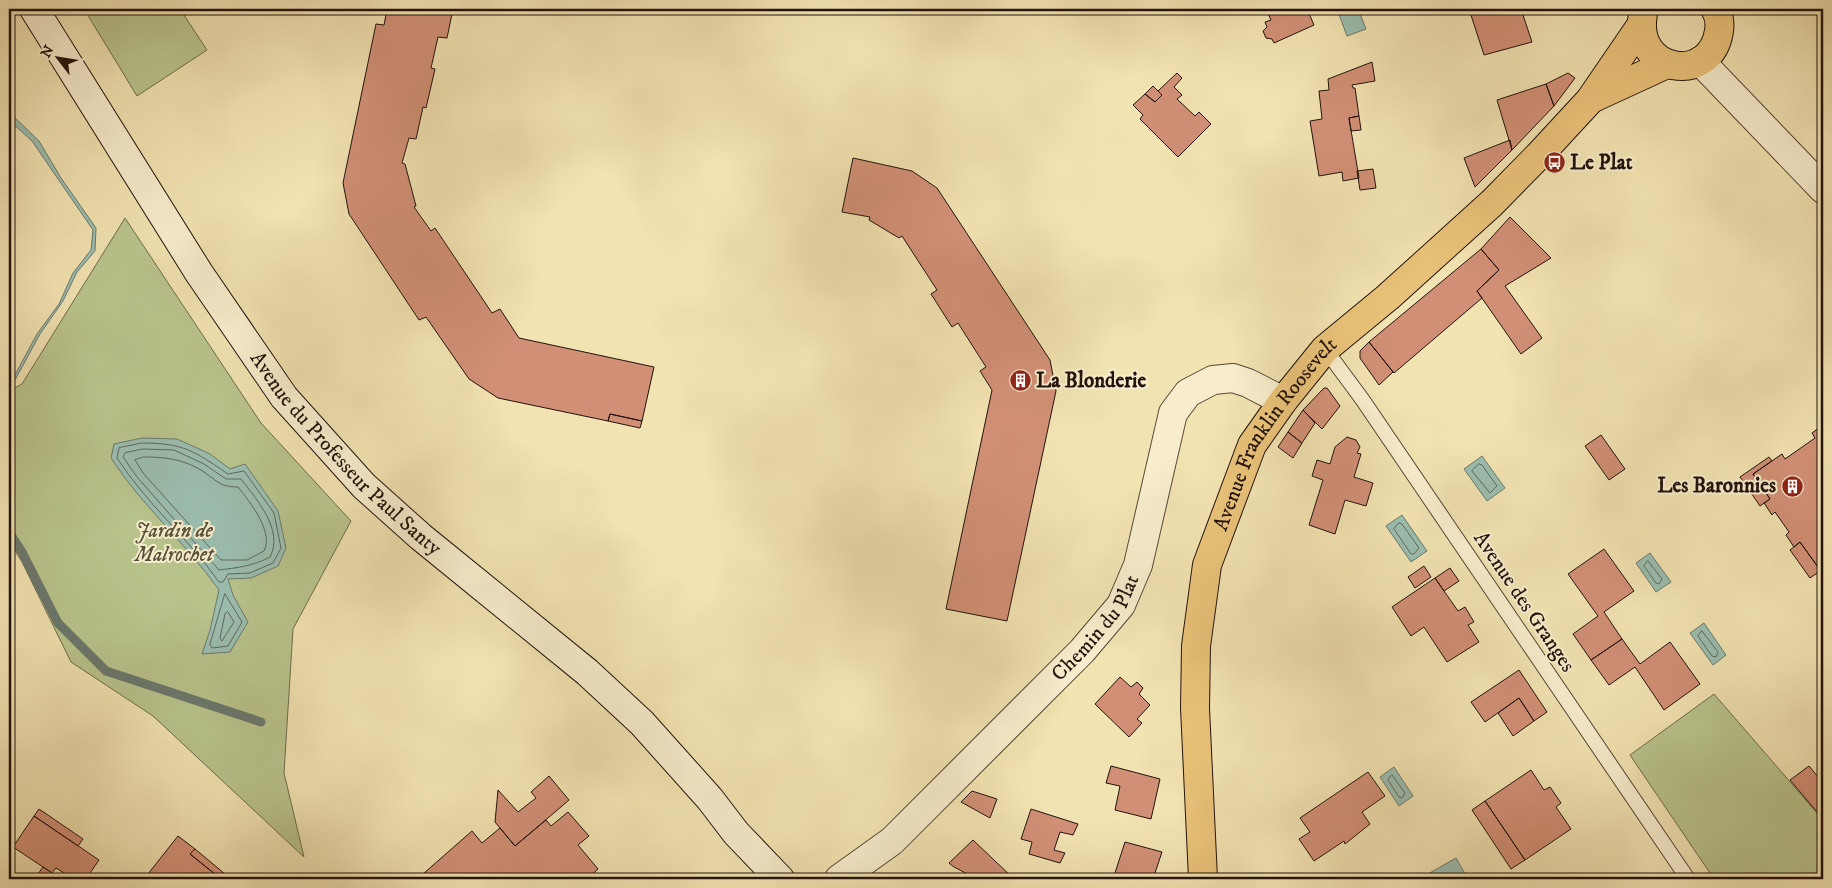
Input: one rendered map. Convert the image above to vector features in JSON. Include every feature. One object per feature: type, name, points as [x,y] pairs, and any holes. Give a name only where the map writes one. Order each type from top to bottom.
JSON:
[{"type":"main road","name":"Avenue du Professeur Paul Santy","points":[[34,9],[199,273],[284,397],[364,486],[421,536],[587,672],[642,723],[710,798],[736,833],[780,879]]},
{"type":"main road","points":[[1643,18],[1648,50],[1656,58],[1667,64],[1690,65],[1700,61],[1711,52],[1718,40],[1720,10]]},
{"type":"main road","name":"Avenue Franklin Roosevelt","points":[[1203,879],[1195,708],[1196,646],[1207,565],[1252,445],[1283,401],[1326,350],[1492,203],[1590,100],[1643,18]]},
{"type":"main road","points":[[1700,61],[1823,189]]},
{"type":"main road","name":"Avenue Franklin Roosevelt","points":[[1590,100],[1667,64]]},
{"type":"main road","name":"Chemin du Plat","points":[[839,879],[892,841],[1082,651],[1121,605],[1138,565],[1173,413],[1188,393],[1214,380],[1233,378],[1248,383],[1283,401]]},
{"type":"main road","name":"Avenue du Professeur Paul Santy","points":[[736,833],[761,879]]},
{"type":"main road","points":[[867,879],[892,841]]},
{"type":"lane","name":"Avenue des Granges","points":[[1326,350],[1362,399],[1688,879]]},
{"type":"green space","points":[[84,9],[180,9],[207,50],[137,96]]},
{"type":"green space","name":"Jardin de Malrochet","points":[[125,218],[261,423],[351,521],[293,629],[284,773],[304,857],[153,716],[71,662],[22,562],[9,541],[9,391],[22,384]]},
{"type":"green space","points":[[1714,694],[1823,820],[1823,867],[1807,879],[1714,879],[1630,755]]},
{"type":"water","points":[[1337,9],[1358,9],[1366,29],[1347,36]]},
{"type":"water","points":[[9,112],[39,141],[61,178],[96,228],[95,251],[77,272],[63,301],[40,334],[9,391],[9,386],[37,334],[59,304],[73,273],[91,250],[93,230],[32,141],[9,120]]},
{"type":"water","points":[[142,438],[177,439],[210,454],[230,469],[245,464],[278,511],[286,548],[278,566],[251,578],[228,579],[233,595],[248,622],[230,652],[202,654],[210,630],[219,590],[193,556],[136,492],[111,458],[114,444]]},
{"type":"water","points":[[1482,456],[1505,488],[1487,501],[1464,469]]},
{"type":"water","points":[[1402,515],[1427,551],[1411,562],[1386,526]]},
{"type":"water","points":[[1650,553],[1671,582],[1656,592],[1636,563]]},
{"type":"water","points":[[1704,623],[1726,655],[1713,665],[1690,633]]},
{"type":"water","points":[[1394,767],[1413,796],[1399,806],[1380,777]]},
{"type":"water","points":[[1456,858],[1468,879],[1431,879],[1428,874]]},
{"type":"building","points":[[387,9],[453,9],[447,38],[438,37],[431,68],[435,69],[426,108],[423,107],[416,139],[409,138],[402,163],[405,164],[416,206],[414,207],[431,231],[435,228],[492,313],[500,309],[519,338],[654,367],[642,421],[610,414],[608,421],[498,398],[469,379],[426,317],[419,320],[349,214],[343,183],[376,24],[384,25]]},
{"type":"building","points":[[1266,9],[1307,9],[1314,25],[1274,43],[1272,39],[1266,38],[1263,31],[1267,27],[1265,22],[1271,20]]},
{"type":"building","points":[[1469,9],[1521,9],[1532,42],[1484,55]]},
{"type":"building","points":[[1372,62],[1375,81],[1352,85],[1355,88],[1359,116],[1349,118],[1359,178],[1343,181],[1342,172],[1319,176],[1310,121],[1322,119],[1319,91],[1329,90],[1328,79]]},
{"type":"building","points":[[1177,73],[1182,78],[1174,87],[1182,95],[1177,99],[1195,116],[1199,112],[1211,124],[1178,157],[1140,119],[1143,115],[1133,105],[1145,94],[1155,102],[1162,95],[1158,91]]},
{"type":"building","points":[[1568,73],[1575,78],[1554,106],[1546,84]]},
{"type":"building","points":[[1546,84],[1554,106],[1512,150],[1497,100]]},
{"type":"building","points":[[1153,86],[1162,95],[1155,102],[1145,94]]},
{"type":"building","points":[[1359,116],[1361,130],[1351,131],[1349,118]]},
{"type":"building","points":[[1510,140],[1512,150],[1475,187],[1464,158]]},
{"type":"building","name":"La Blonderie","points":[[853,158],[912,171],[937,188],[1050,360],[1056,391],[1007,621],[946,609],[992,390],[980,371],[986,367],[958,323],[952,327],[931,294],[937,290],[902,236],[899,238],[869,220],[870,217],[842,212]]},
{"type":"building","points":[[1373,169],[1376,188],[1360,190],[1357,171]]},
{"type":"building","points":[[1510,217],[1551,258],[1505,286],[1542,338],[1521,354],[1477,291],[1499,270],[1481,249]]},
{"type":"building","points":[[1481,249],[1499,270],[1477,291],[1482,298],[1394,373],[1369,342]]},
{"type":"building","points":[[1369,342],[1393,372],[1379,385],[1360,358],[1360,351]]},
{"type":"building","points":[[1324,388],[1327,388],[1340,406],[1322,429],[1303,410]]},
{"type":"building","points":[[1303,410],[1315,423],[1302,443],[1288,432]]},
{"type":"building","points":[[610,414],[642,421],[640,428],[608,421]]},
{"type":"building","name":"Les Baronnies","points":[[1823,425],[1823,563],[1818,567],[1800,542],[1794,547],[1786,535],[1789,532],[1775,512],[1772,515],[1764,503],[1770,499],[1753,474],[1782,454],[1785,459],[1815,438],[1812,433]]},
{"type":"building","points":[[1288,432],[1302,443],[1293,458],[1278,447]]},
{"type":"building","points":[[1601,435],[1625,469],[1609,480],[1585,446]]},
{"type":"building","points":[[1347,437],[1356,440],[1360,447],[1357,453],[1361,454],[1354,477],[1373,483],[1366,506],[1345,500],[1335,534],[1309,525],[1323,480],[1312,476],[1317,460],[1330,464],[1335,447]]},
{"type":"building","points":[[1769,457],[1772,461],[1753,474],[1770,499],[1760,506],[1740,477]]},
{"type":"building","points":[[1800,542],[1818,567],[1823,563],[1823,569],[1810,578],[1790,550]]},
{"type":"building","points":[[1604,549],[1634,591],[1604,612],[1622,639],[1591,660],[1573,634],[1598,616],[1568,574]]},
{"type":"building","points":[[1424,566],[1431,577],[1415,588],[1408,577]]},
{"type":"building","points":[[1450,568],[1459,581],[1444,591],[1435,578]]},
{"type":"building","points":[[1435,578],[1458,611],[1465,607],[1474,622],[1468,625],[1479,642],[1447,662],[1424,627],[1411,636],[1392,607]]},
{"type":"building","points":[[1622,639],[1640,664],[1670,642],[1700,684],[1664,710],[1635,667],[1609,685],[1591,660]]},
{"type":"building","points":[[1519,670],[1547,712],[1534,721],[1519,698],[1485,722],[1471,702]]},
{"type":"building","points":[[1120,677],[1131,687],[1137,682],[1143,688],[1139,694],[1150,705],[1137,719],[1142,723],[1129,737],[1095,704]]},
{"type":"building","points":[[1519,698],[1534,721],[1513,736],[1498,713]]},
{"type":"building","points":[[1111,766],[1160,779],[1151,819],[1115,810],[1120,786],[1106,783]]},
{"type":"building","points":[[1809,766],[1823,783],[1823,819],[1790,780]]},
{"type":"building","points":[[1531,770],[1544,790],[1550,787],[1561,803],[1556,807],[1571,829],[1525,860],[1485,801]]},
{"type":"building","points":[[1368,772],[1385,796],[1362,812],[1370,824],[1345,844],[1344,841],[1314,861],[1299,839],[1310,832],[1300,818]]},
{"type":"building","points":[[549,776],[569,800],[515,846],[495,822],[498,790],[518,812],[536,798],[531,792]]},
{"type":"building","points":[[972,791],[997,799],[990,818],[961,802]]},
{"type":"building","points":[[1485,801],[1525,860],[1511,869],[1472,810]]},
{"type":"building","points":[[39,809],[83,839],[78,846],[34,816]]},
{"type":"building","points":[[1031,809],[1078,824],[1073,835],[1060,832],[1054,850],[1065,853],[1060,863],[1029,854],[1032,842],[1021,839]]},
{"type":"building","points":[[568,812],[589,836],[578,845],[598,869],[587,879],[427,879],[423,874],[472,831],[482,843],[500,828],[515,846],[546,820],[551,826]]},
{"type":"building","points":[[34,816],[99,860],[86,879],[74,879],[56,868],[52,873],[13,847]]},
{"type":"building","points":[[178,836],[195,849],[190,854],[221,879],[144,879]]},
{"type":"building","points":[[973,840],[1014,879],[977,879],[949,863]]},
{"type":"building","points":[[1125,842],[1162,852],[1153,879],[1125,879],[1114,876]]},
{"type":"building","points":[[195,849],[231,879],[221,879],[190,854]]},
{"type":"building","points":[[43,867],[52,873],[48,879],[38,874]]},
{"type":"waterway","points":[[9,532],[22,552],[58,623],[106,671],[261,722]]},
{"type":"place","name":"Le Plat","points":[[1554,163]]},
{"type":"place","name":"La Blonderie","points":[[1020,381]]},
{"type":"place","name":"Les Baronnies","points":[[1792,486]]}]
